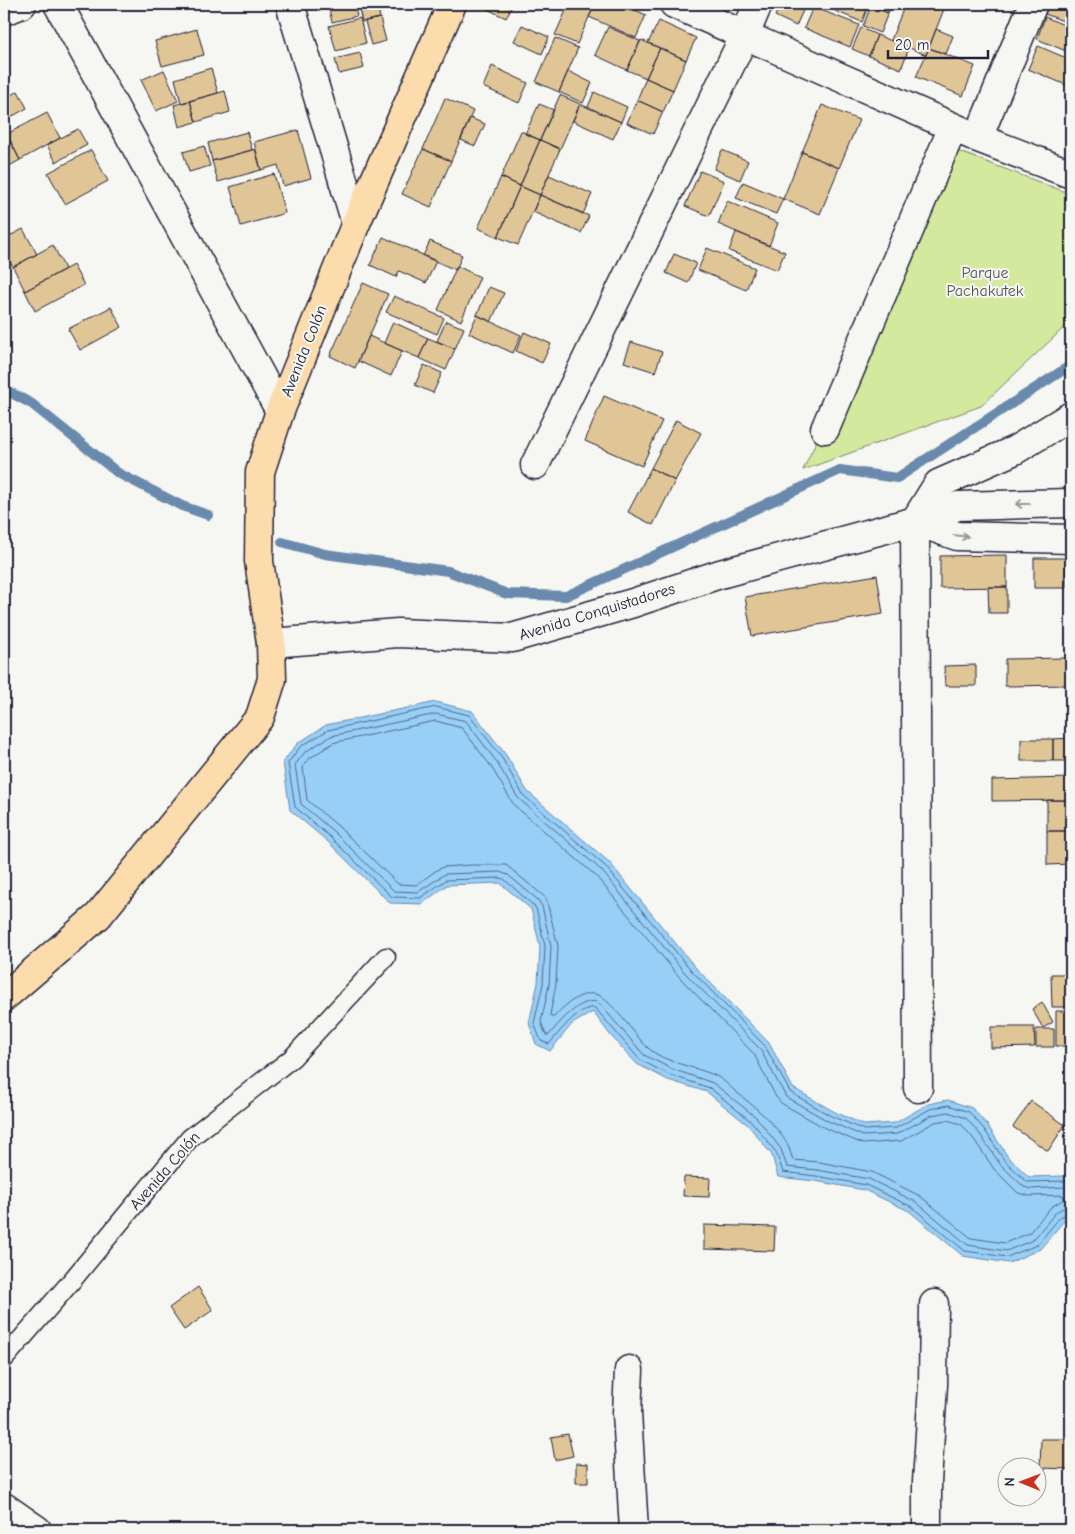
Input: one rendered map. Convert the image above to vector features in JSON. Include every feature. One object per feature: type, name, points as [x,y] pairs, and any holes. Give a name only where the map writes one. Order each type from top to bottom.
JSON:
[{"type":"main road","name":"Avenida Colón","points":[[4,997],[98,916],[260,717],[272,679],[271,643],[259,561],[260,472],[280,411],[356,223],[452,4]]},
{"type":"street","points":[[4,11],[22,4]]},
{"type":"street","points":[[58,4],[280,411]]},
{"type":"street","points":[[290,4],[356,223]]},
{"type":"street","points":[[674,4],[978,138],[1071,174]]},
{"type":"street","points":[[535,465],[745,35],[758,4]]},
{"type":"street","points":[[978,138],[1033,4]]},
{"type":"street","points":[[825,429],[953,127]]},
{"type":"street","points":[[918,1088],[915,521],[938,484],[1015,450],[1071,416]]},
{"type":"street","name":"Avenida Conquistadores","points":[[271,643],[398,632],[512,638],[634,603],[720,574],[915,521],[958,506],[1071,502]]},
{"type":"street","points":[[915,521],[957,536],[1071,539]]},
{"type":"street","points":[[927,1530],[927,1482],[934,1385],[934,1304]]},
{"type":"street","points":[[629,1370],[626,1413],[634,1530]]},
{"type":"street","points":[[4,1507],[37,1530]]},
{"type":"lane","name":"Avenida Colón","points":[[4,1359],[70,1284],[190,1138],[292,1058],[386,957]]},
{"type":"green space","name":"Parque Pachakutek","points":[[952,149],[1071,194],[1071,321],[981,406],[803,470]]},
{"type":"water","points":[[436,702],[472,711],[506,755],[527,791],[609,862],[695,967],[769,1043],[793,1088],[833,1111],[864,1125],[895,1123],[928,1104],[948,1100],[972,1108],[988,1126],[1008,1157],[1029,1177],[1064,1176],[1071,1173],[1071,1216],[1064,1221],[1040,1249],[1009,1263],[963,1256],[909,1211],[864,1190],[815,1181],[778,1177],[772,1155],[749,1126],[707,1092],[668,1080],[637,1064],[611,1036],[593,1012],[572,1024],[550,1051],[536,1044],[529,1023],[538,983],[540,946],[531,909],[500,883],[447,885],[422,904],[390,903],[327,841],[290,810],[283,762],[297,744],[326,725]]},
{"type":"building","points":[[354,4],[357,16],[332,22],[329,9]]},
{"type":"building","points":[[358,4],[377,4],[380,18],[362,22]]},
{"type":"building","points":[[485,4],[513,4],[506,18],[483,7]]},
{"type":"building","points":[[569,4],[595,4],[577,44],[555,35]]},
{"type":"building","points":[[595,4],[622,4],[646,15],[636,38],[589,17]]},
{"type":"building","points":[[781,4],[806,4],[796,26],[775,16]]},
{"type":"building","points":[[838,4],[869,4],[862,22],[835,11]]},
{"type":"building","points":[[872,4],[891,4],[888,13],[871,6]]},
{"type":"building","points":[[905,4],[946,4],[926,55],[891,40]]},
{"type":"building","points":[[1049,4],[1071,4],[1066,22],[1045,14]]},
{"type":"building","points":[[871,6],[888,13],[880,33],[863,26]]},
{"type":"building","points":[[813,7],[859,25],[850,47],[804,28]]},
{"type":"building","points":[[1045,17],[1071,28],[1071,39],[1066,51],[1037,39]]},
{"type":"building","points":[[360,18],[366,43],[336,51],[329,26]]},
{"type":"building","points":[[380,18],[386,41],[371,45],[365,21]]},
{"type":"building","points":[[659,21],[696,38],[686,60],[648,43]]},
{"type":"building","points":[[522,25],[549,37],[542,54],[514,41]]},
{"type":"building","points":[[608,27],[640,41],[627,70],[595,55]]},
{"type":"building","points":[[861,28],[877,35],[869,56],[852,49]]},
{"type":"building","points":[[197,29],[204,55],[162,66],[155,41]]},
{"type":"building","points":[[936,29],[953,36],[946,54],[929,48]]},
{"type":"building","points":[[877,35],[909,48],[901,69],[869,56]]},
{"type":"building","points":[[555,38],[578,48],[559,92],[536,82]]},
{"type":"building","points":[[641,40],[660,48],[646,78],[627,70]]},
{"type":"building","points":[[1038,46],[1071,60],[1071,87],[1028,69]]},
{"type":"building","points":[[660,48],[686,60],[673,90],[646,78]]},
{"type":"building","points":[[929,48],[975,66],[963,96],[916,77]]},
{"type":"building","points":[[360,53],[364,68],[339,74],[335,59]]},
{"type":"building","points":[[492,66],[528,83],[519,103],[483,87]]},
{"type":"building","points":[[211,68],[218,93],[181,103],[175,79]]},
{"type":"building","points":[[164,70],[178,101],[156,111],[141,80]]},
{"type":"building","points":[[568,71],[592,83],[583,103],[559,92]]},
{"type":"building","points":[[646,78],[673,90],[663,112],[637,100]]},
{"type":"building","points":[[18,91],[27,108],[4,121],[4,99]]},
{"type":"building","points":[[225,91],[230,112],[196,122],[190,101]]},
{"type":"building","points":[[594,92],[627,107],[621,122],[588,107]]},
{"type":"building","points":[[560,95],[580,104],[560,149],[540,140]]},
{"type":"building","points":[[445,98],[473,111],[451,161],[423,149]]},
{"type":"building","points":[[637,100],[663,112],[653,134],[627,123]]},
{"type":"building","points":[[190,101],[196,122],[179,127],[174,105]]},
{"type":"building","points":[[539,104],[554,110],[540,140],[525,134]]},
{"type":"building","points":[[580,104],[621,122],[613,139],[573,121]]},
{"type":"building","points":[[822,105],[859,120],[839,168],[802,152]]},
{"type":"building","points":[[47,113],[60,138],[20,160],[7,134]]},
{"type":"building","points":[[470,118],[485,124],[475,146],[461,140]]},
{"type":"building","points":[[78,129],[87,145],[56,162],[47,145]]},
{"type":"building","points":[[298,130],[311,178],[283,186],[278,165],[261,170],[254,142]]},
{"type":"building","points":[[521,131],[540,140],[520,186],[501,177]]},
{"type":"building","points":[[247,132],[252,150],[212,161],[208,143]]},
{"type":"building","points":[[9,139],[20,160],[4,169],[4,142]]},
{"type":"building","points":[[540,140],[560,149],[540,195],[520,186]]},
{"type":"building","points":[[204,146],[210,166],[189,172],[183,152]]},
{"type":"building","points":[[255,149],[261,170],[218,182],[212,161]]},
{"type":"building","points":[[423,149],[451,161],[431,207],[402,194]]},
{"type":"building","points":[[91,150],[108,181],[65,204],[48,173]]},
{"type":"building","points":[[722,150],[748,161],[740,180],[714,169]]},
{"type":"building","points":[[802,152],[839,168],[820,214],[783,199]]},
{"type":"building","points":[[700,171],[724,181],[709,216],[685,206]]},
{"type":"building","points":[[274,174],[285,213],[241,226],[230,187]]},
{"type":"building","points":[[549,175],[592,194],[583,214],[540,195]]},
{"type":"building","points":[[501,177],[520,186],[498,237],[478,228]]},
{"type":"building","points":[[743,182],[783,199],[776,214],[736,198]]},
{"type":"building","points":[[520,186],[540,195],[518,245],[498,237]]},
{"type":"building","points":[[540,195],[589,216],[581,233],[533,212]]},
{"type":"building","points":[[727,201],[778,223],[769,246],[718,224]]},
{"type":"building","points":[[23,229],[37,254],[13,267],[4,251],[4,239]]},
{"type":"building","points":[[736,232],[785,252],[777,270],[729,251]]},
{"type":"building","points":[[383,237],[436,261],[426,283],[399,271],[396,277],[370,265]]},
{"type":"building","points":[[430,241],[462,255],[456,270],[423,256]]},
{"type":"building","points":[[53,245],[65,269],[25,291],[13,267]]},
{"type":"building","points":[[707,248],[755,268],[746,290],[698,270]]},
{"type":"building","points":[[674,254],[696,263],[688,283],[666,273]]},
{"type":"building","points":[[73,265],[84,285],[35,311],[25,291]]},
{"type":"building","points":[[457,266],[480,277],[461,321],[438,310]]},
{"type":"building","points":[[363,283],[388,294],[355,368],[330,356]]},
{"type":"building","points":[[489,287],[504,293],[491,322],[477,315]]},
{"type":"building","points":[[394,296],[444,318],[437,334],[386,312]]},
{"type":"building","points":[[111,307],[122,327],[80,350],[68,329]]},
{"type":"building","points":[[477,315],[521,335],[513,353],[469,333]]},
{"type":"building","points":[[446,321],[464,328],[455,349],[437,341]]},
{"type":"building","points":[[393,322],[428,338],[419,358],[384,343]]},
{"type":"building","points":[[524,332],[551,344],[542,363],[516,351]]},
{"type":"building","points":[[369,336],[402,351],[391,376],[358,361]]},
{"type":"building","points":[[428,338],[455,349],[446,370],[419,358]]},
{"type":"building","points":[[631,342],[662,352],[655,372],[624,362]]},
{"type":"building","points":[[424,365],[442,373],[433,393],[415,385]]},
{"type":"building","points":[[604,396],[662,421],[642,466],[585,441]]},
{"type":"building","points":[[676,420],[701,433],[675,481],[651,468]]},
{"type":"building","points":[[651,468],[675,481],[653,525],[628,512]]},
{"type":"building","points":[[1007,555],[1007,587],[940,588],[940,556]]},
{"type":"building","points":[[1034,558],[1066,558],[1066,588],[1034,588]]},
{"type":"building","points":[[877,575],[883,614],[752,636],[745,597]]},
{"type":"building","points":[[988,587],[1007,587],[1007,613],[989,613]]},
{"type":"building","points":[[1068,658],[1069,685],[1005,686],[1005,659]]},
{"type":"building","points":[[976,665],[976,686],[945,686],[944,666]]},
{"type":"building","points":[[1071,738],[1071,761],[1053,761],[1053,739]]},
{"type":"building","points":[[1021,739],[1053,739],[1053,761],[1021,761]]},
{"type":"building","points":[[1071,778],[1071,800],[992,801],[992,780]]},
{"type":"building","points":[[1047,800],[1071,800],[1071,831],[1047,831]]},
{"type":"building","points":[[1047,831],[1071,831],[1071,864],[1047,865]]},
{"type":"building","points":[[1051,974],[1071,974],[1071,1007],[1052,1007]]},
{"type":"building","points":[[1042,1002],[1053,1022],[1043,1028],[1032,1009]]},
{"type":"building","points":[[1056,1011],[1071,1011],[1071,1046],[1056,1046]]},
{"type":"building","points":[[991,1027],[1034,1027],[1035,1047],[991,1048]]},
{"type":"building","points":[[1036,1029],[1054,1029],[1054,1047],[1036,1047]]},
{"type":"building","points":[[1031,1101],[1065,1125],[1048,1151],[1013,1127]]},
{"type":"building","points":[[684,1177],[710,1178],[709,1197],[683,1196]]},
{"type":"building","points":[[704,1225],[775,1227],[774,1251],[704,1249]]},
{"type":"building","points":[[198,1287],[213,1310],[184,1330],[169,1308]]},
{"type":"building","points":[[568,1434],[573,1456],[555,1460],[551,1437]]},
{"type":"building","points":[[1041,1439],[1071,1439],[1071,1469],[1048,1468],[1048,1456],[1040,1456]]},
{"type":"building","points":[[576,1463],[588,1464],[588,1483],[576,1483]]},
{"type":"waterway","points":[[282,542],[325,554],[448,571],[507,594],[566,596],[840,470],[897,478],[1071,365]]},
{"type":"waterway","points":[[4,389],[32,404],[118,473],[182,506],[208,515]]}]
